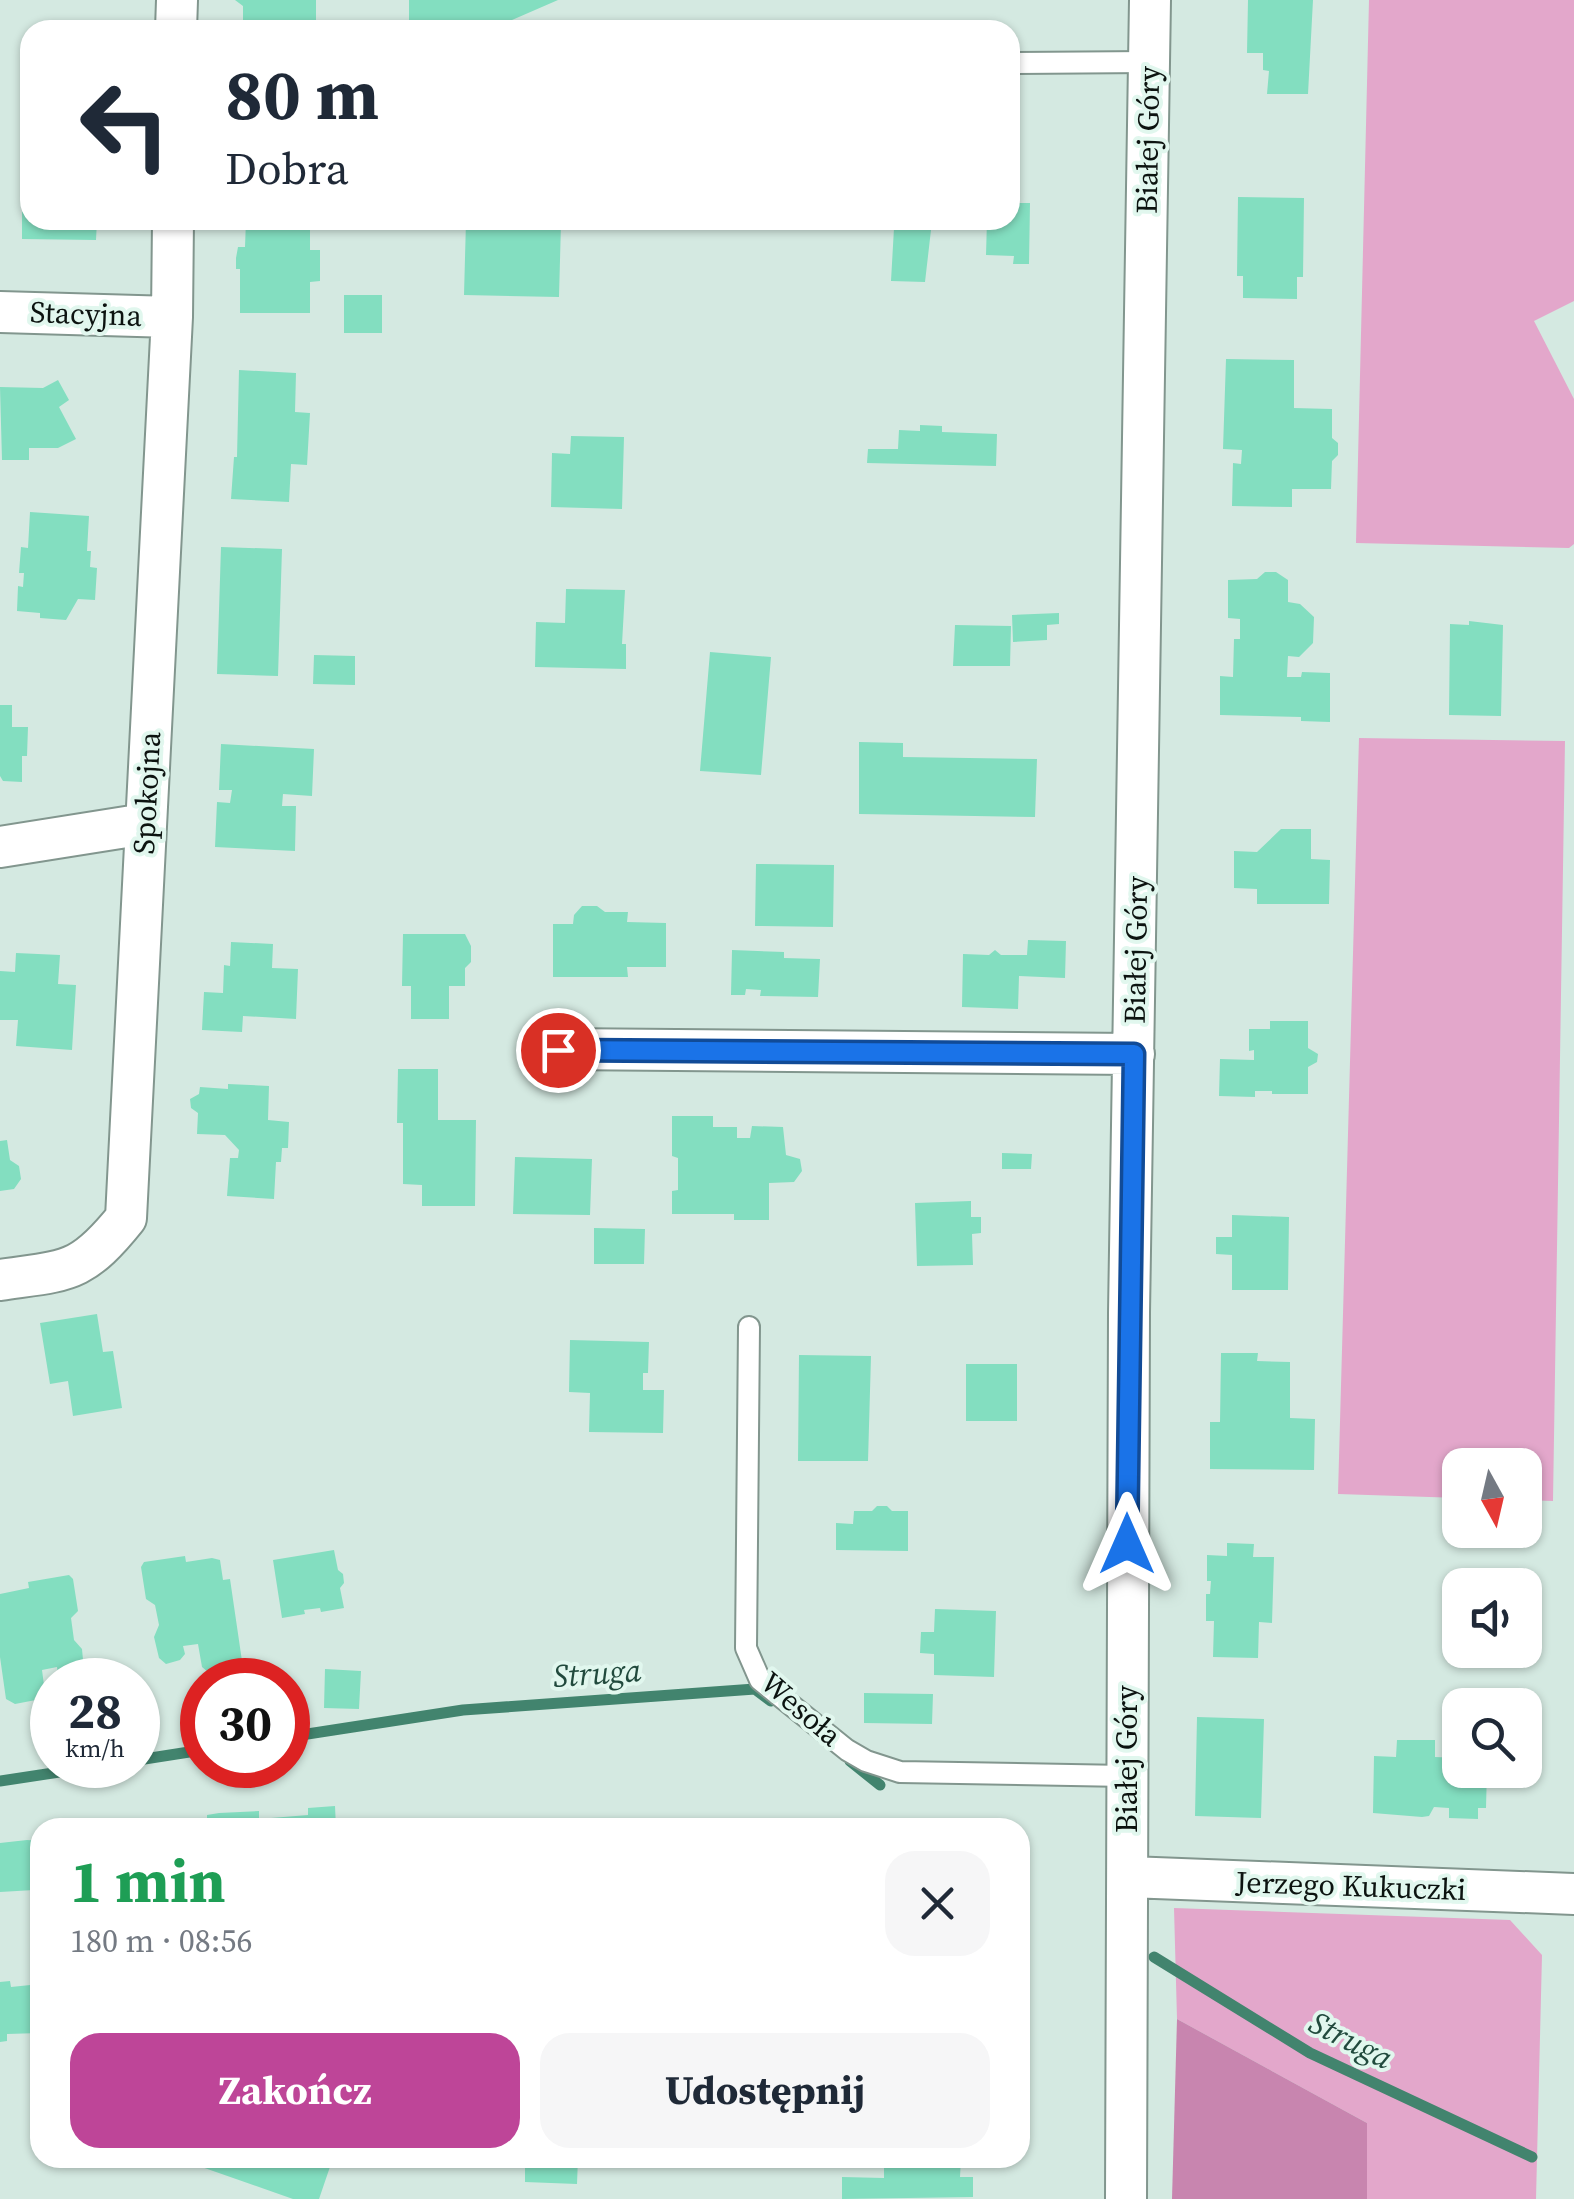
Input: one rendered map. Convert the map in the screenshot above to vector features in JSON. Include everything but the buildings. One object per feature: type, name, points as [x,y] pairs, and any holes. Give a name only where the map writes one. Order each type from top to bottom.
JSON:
[{"type":"street","name":"Białej Góry","points":[[1126,2199],[1126,1776],[1150,0]]},
{"type":"street","name":"Spokojna","points":[[0,1280],[68,1270],[99,1252],[126,1218],[174,230]]},
{"type":"street","name":"Stacyjna","points":[[0,312],[172,318]]},
{"type":"street","points":[[0,848],[146,824]]},
{"type":"street","points":[[558,1050],[1134,1054]]},
{"type":"street","name":"Jerzego Kukuczki","points":[[1128,1877],[1574,1894]]},
{"type":"lane","points":[[1020,63],[1149,62]]},
{"type":"lane","name":"Wesoła","points":[[748,1327],[746,1648],[760,1680],[847,1750],[866,1762],[900,1772],[1126,1776]]},
{"type":"shaded area","points":[[1369,0],[1574,0],[1574,301],[1534,321],[1574,399],[1574,544],[1569,548],[1356,543]]},
{"type":"shaded area","points":[[1359,738],[1565,741],[1553,1501],[1542,1501],[1542,1448],[1442,1448],[1442,1497],[1338,1494]]},
{"type":"shaded area","points":[[1174,1908],[1510,1920],[1542,1955],[1536,2199],[1367,2199],[1367,2123],[1177,2019]]},
{"type":"shaded area","points":[[1177,2019],[1367,2123],[1367,2199],[1172,2199]]},
{"type":"waterway","name":"Struga","points":[[310,1734],[463,1710],[755,1689],[771,1701]]},
{"type":"waterway","name":"Struga","points":[[160,1757],[180,1753]]},
{"type":"waterway","name":"Struga","points":[[850,1761],[880,1785]]},
{"type":"waterway","name":"Struga","points":[[0,1781],[30,1776]]},
{"type":"waterway","name":"Struga","points":[[1154,1957],[1310,2053],[1532,2157]]},
{"type":"route","points":[[558,1050],[1134,1054],[1127,1544]]}]
